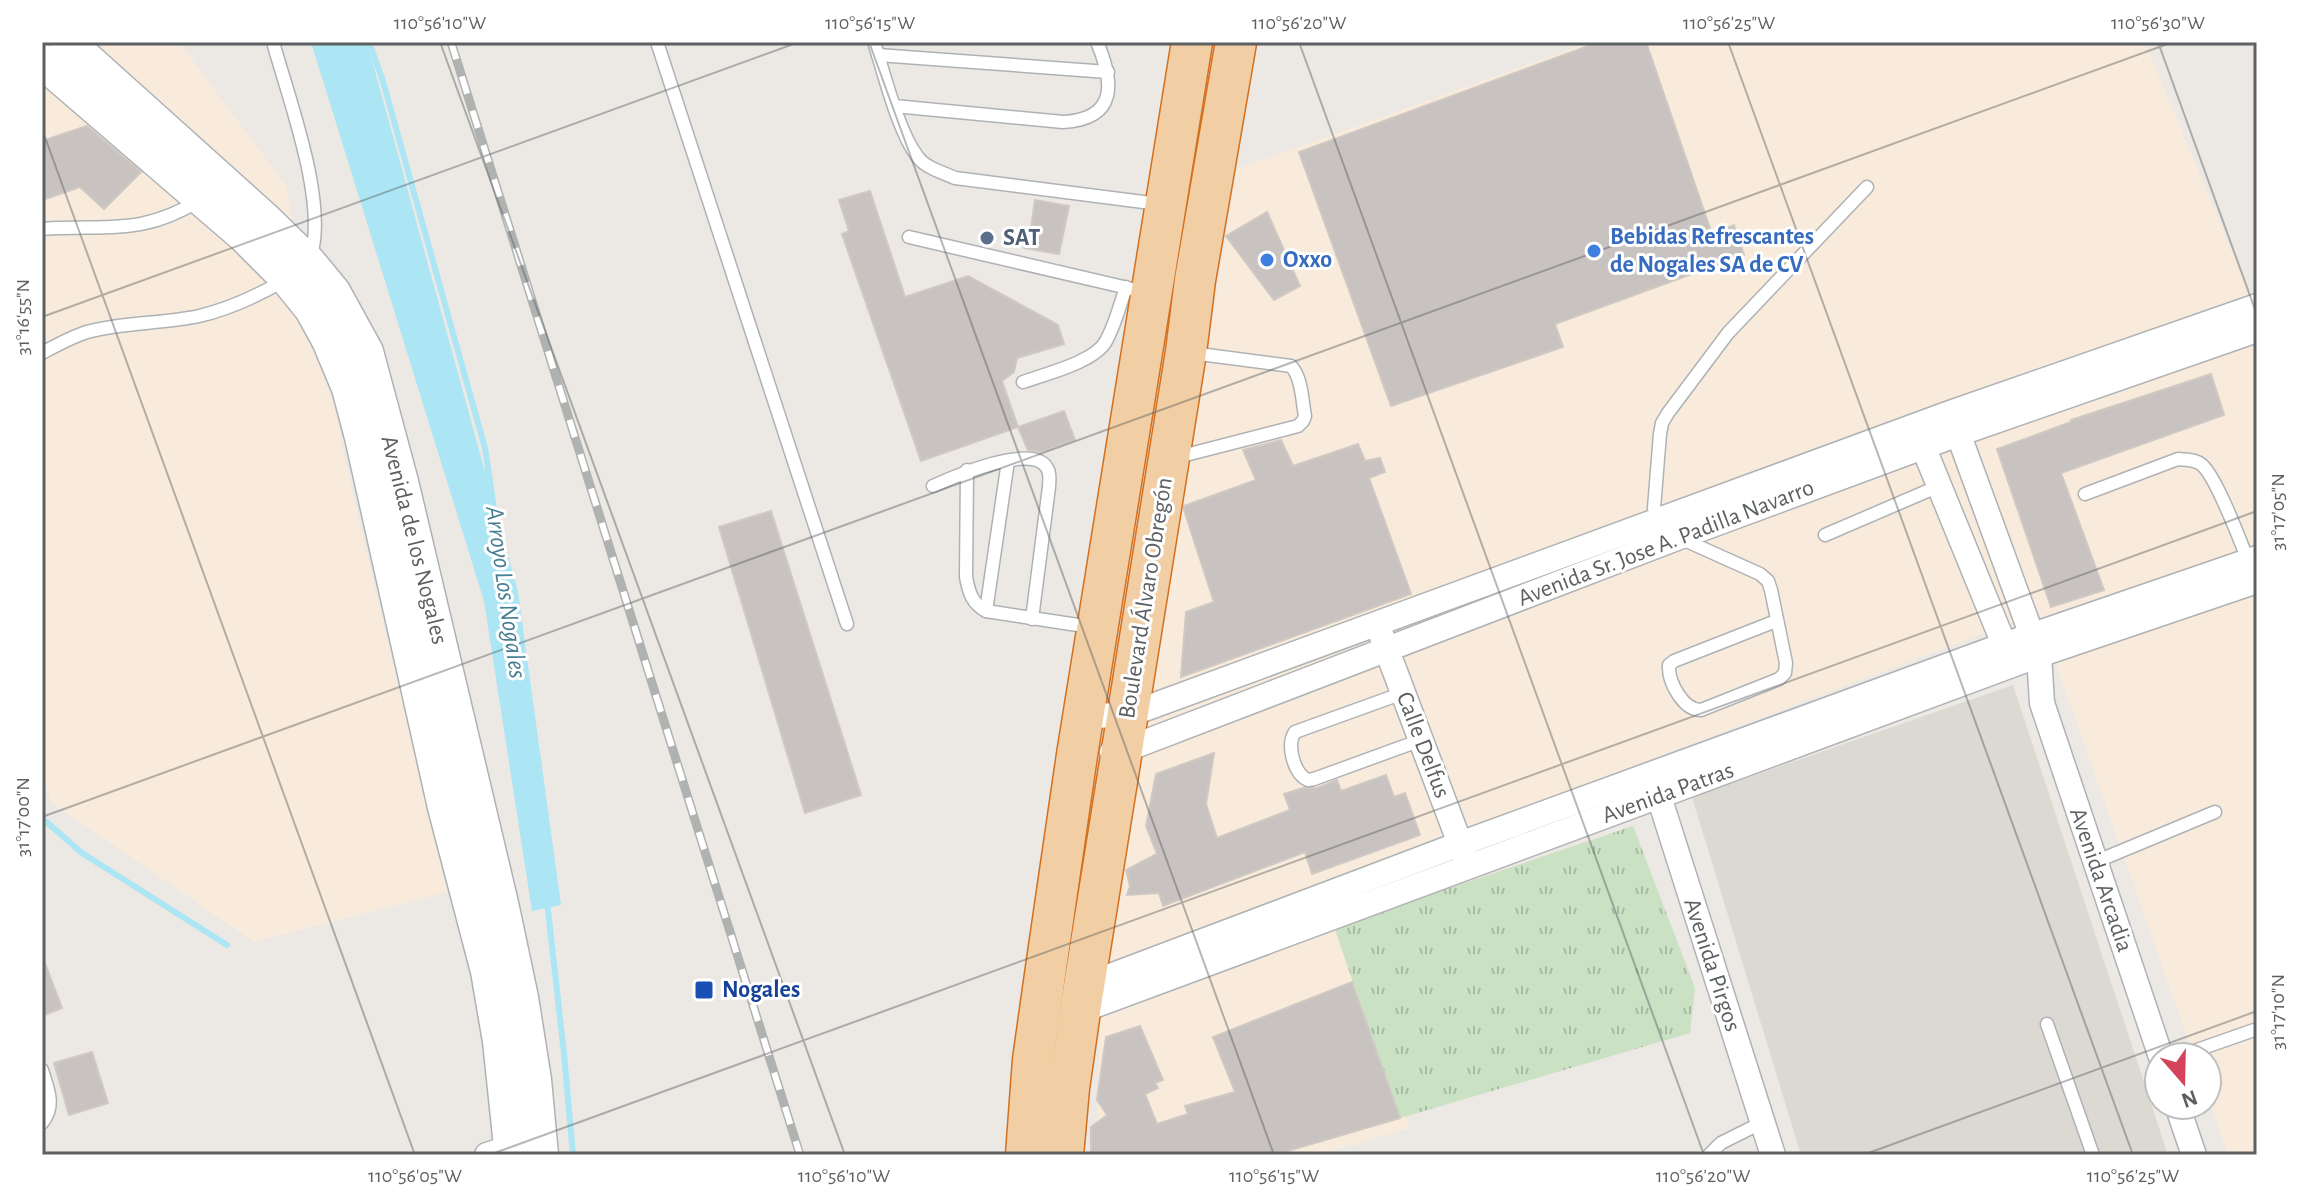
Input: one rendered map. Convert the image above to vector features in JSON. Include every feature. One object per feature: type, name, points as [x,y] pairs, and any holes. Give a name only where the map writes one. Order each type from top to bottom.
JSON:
[{"type":"highway","name":"Boulevard Álvaro Obregón","points":[[1026,1155],[1033,1060],[1077,755],[1128,444],[1139,290],[1164,216],[1192,42]]},
{"type":"highway","name":"Boulevard Álvaro Obregón","points":[[1063,1155],[1082,998],[1195,280],[1236,42]]},
{"type":"highway","points":[[1128,444],[1144,404],[1186,352],[1170,315],[1165,292],[1164,216]]},
{"type":"main road","name":"Avenida de los Nogales","points":[[67,42],[254,210],[298,271],[312,309],[329,340],[352,400],[445,807],[488,971],[513,1153]]},
{"type":"main road","name":"Avenida de los Nogales","points":[[42,61],[273,262],[298,271]]},
{"type":"street","name":"Avenida Sr. Jose A. Padilla Navarro","points":[[1077,755],[1377,624],[1657,521],[1919,436],[2257,306]]},
{"type":"street","name":"Avenida Sr. Jose A. Padilla Navarro","points":[[1954,423],[2257,330]]},
{"type":"street","name":"Avenida Arcadia","points":[[1954,423],[2035,646],[2042,703],[2156,1041]]},
{"type":"street","name":"Avenida Sr. Jose A. Padilla Navarro","points":[[1084,716],[1125,733],[1387,650],[1677,538],[1919,436]]},
{"type":"street","name":"Avenida Arcadia","points":[[1919,436],[2008,655],[2042,703]]},
{"type":"street","name":"Avenida Patras","points":[[1082,998],[2008,655],[2255,570]]},
{"type":"street","name":"Calle Delfus","points":[[1377,624],[1464,856]]},
{"type":"street","name":"Avenida Pirgos","points":[[1655,785],[1773,1155]]},
{"type":"street","points":[[2182,1121],[2194,1155]]},
{"type":"lane","points":[[42,353],[87,332],[172,321],[227,308],[256,297],[298,271],[316,244],[316,215],[312,187],[273,42]]},
{"type":"lane","points":[[657,42],[847,624]]},
{"type":"lane","points":[[894,106],[1076,122],[1102,109],[1107,97],[1108,72],[1097,42]]},
{"type":"lane","points":[[1108,72],[876,48],[894,106],[917,158],[930,168],[955,178],[1164,216]]},
{"type":"lane","points":[[1776,621],[1669,665],[1670,677],[1686,705],[1693,710],[1701,710],[1779,679],[1785,673],[1786,663],[1768,581],[1760,574],[1677,538],[1657,521],[1654,508],[1662,423],[1728,333],[1867,187]]},
{"type":"lane","points":[[42,229],[126,228],[177,214],[202,198]]},
{"type":"lane","points":[[909,237],[1139,290],[1100,350],[1023,382]]},
{"type":"lane","points":[[1167,460],[1298,426],[1305,416],[1299,380],[1291,366],[1186,352]]},
{"type":"lane","points":[[2085,494],[2178,459],[2200,463],[2207,471],[2255,570]]},
{"type":"lane","points":[[986,611],[1008,461]]},
{"type":"lane","points":[[933,486],[985,464],[1041,461],[1047,466],[1049,474],[1032,619]]},
{"type":"lane","points":[[967,470],[966,577],[976,606],[986,611],[1098,628]]},
{"type":"lane","points":[[1825,535],[1939,486]]},
{"type":"lane","points":[[1403,693],[1295,732],[1290,745],[1300,774],[1308,780],[1314,779],[1421,740]]},
{"type":"lane","points":[[2095,862],[2215,812]]},
{"type":"lane","points":[[2047,1024],[2093,1155]]},
{"type":"lane","points":[[2223,1041],[2257,1029]]},
{"type":"lane","points":[[42,1070],[50,1111],[42,1123]]},
{"type":"lane","points":[[1709,1155],[1721,1143],[1763,1122]]},
{"type":"shaded area","points":[[42,42],[179,42],[287,187],[308,338],[335,405],[349,478],[447,892],[254,942],[51,802],[42,776]]},
{"type":"shaded area","points":[[1591,42],[2145,42],[2257,312],[2257,1155],[2228,1155],[2216,1121],[2223,1121],[2223,1041],[2188,1041],[2038,613],[1323,883],[1410,1128],[1316,1155],[1096,1155],[1102,964],[1152,687],[1237,169]]},
{"type":"shaded area","points":[[2013,685],[2143,1079],[2143,1121],[2157,1121],[2168,1155],[1801,1155],[1692,797]]},
{"type":"green space","points":[[1633,826],[1695,988],[1690,1033],[1400,1118],[1334,927]]},
{"type":"water","name":"Arroyo Los Nogales","points":[[311,42],[367,42],[518,592],[561,905],[532,911],[484,601]]},
{"type":"building","points":[[1599,42],[1646,42],[1712,234],[1734,225],[1744,255],[1555,324],[1563,347],[1391,406],[1299,152]]},
{"type":"building","points":[[87,126],[141,172],[104,209],[80,187],[42,200],[42,141]]},
{"type":"building","points":[[870,191],[905,297],[968,276],[1058,325],[1064,344],[1017,358],[1014,372],[1002,381],[1018,427],[921,461],[842,234],[849,231],[839,200]]},
{"type":"building","points":[[1035,200],[1069,206],[1059,254],[1024,248]]},
{"type":"building","name":"Oxxo","points":[[1267,212],[1300,286],[1274,300],[1226,236]]},
{"type":"building","points":[[2211,374],[2224,415],[2061,473],[2104,590],[2051,607],[1997,449],[2071,420]]},
{"type":"building","points":[[1064,411],[1075,440],[1041,452],[1028,450],[1018,427]]},
{"type":"building","points":[[1281,440],[1293,466],[1358,444],[1365,461],[1380,458],[1385,472],[1369,478],[1411,594],[1181,677],[1186,612],[1214,602],[1184,506],[1256,480],[1243,450]]},
{"type":"building","points":[[771,511],[861,795],[805,813],[719,527]]},
{"type":"building","points":[[1214,753],[1206,804],[1217,838],[1290,810],[1284,794],[1303,788],[1317,788],[1337,780],[1341,791],[1386,775],[1394,797],[1405,793],[1420,835],[1312,874],[1305,852],[1163,906],[1159,893],[1127,895],[1130,886],[1126,870],[1157,854],[1146,826],[1156,774]]},
{"type":"building","points":[[42,959],[62,1008],[42,1016]]},
{"type":"building","points":[[1352,982],[1400,1118],[1274,1155],[1091,1155],[1091,1127],[1107,1115],[1097,1100],[1106,1037],[1140,1026],[1163,1080],[1155,1083],[1158,1088],[1145,1094],[1157,1124],[1188,1114],[1185,1106],[1235,1092],[1213,1037]]},
{"type":"building","points":[[92,1052],[108,1103],[69,1115],[54,1063]]},
{"type":"waterway","name":"Arroyo Los Nogales","points":[[369,42],[382,78],[485,448],[494,509]]},
{"type":"waterway","points":[[42,818],[82,853],[227,945]]},
{"type":"waterway","name":"Arroyo Los Nogales","points":[[547,901],[573,1155]]},
{"type":"railway","points":[[451,42],[800,1155]]},
{"type":"place","name":"SAT","points":[[987,238]]},
{"type":"place","name":"Bebidas Refrescantes de Nogales SA de CV","points":[[1594,251]]},
{"type":"place","name":"Oxxo","points":[[1267,260]]},
{"type":"place","name":"Nogales","points":[[704,990]]}]
